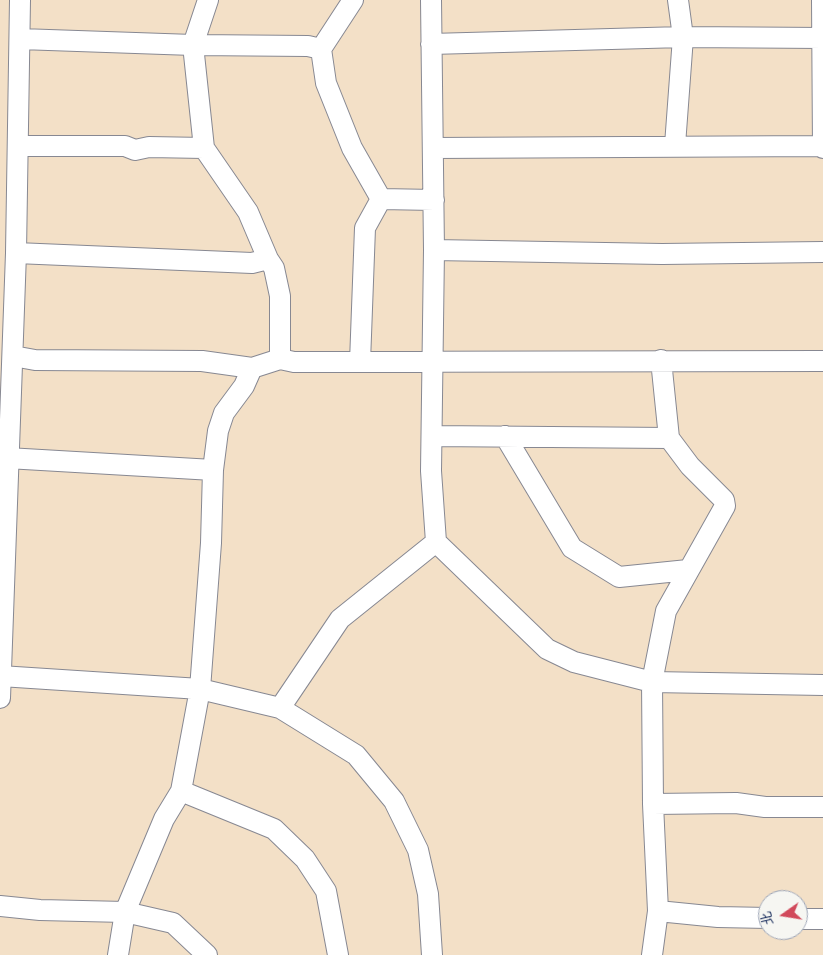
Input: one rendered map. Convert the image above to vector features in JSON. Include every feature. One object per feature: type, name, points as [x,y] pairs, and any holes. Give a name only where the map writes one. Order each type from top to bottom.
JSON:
[{"type":"street","points":[[0,698],[7,458],[13,356],[16,253],[20,0]]},
{"type":"street","points":[[208,0],[192,45],[204,148],[248,212],[268,259],[274,268],[280,296],[280,359]]},
{"type":"street","points":[[352,0],[322,49],[326,82],[349,140],[381,199]]},
{"type":"street","points":[[431,0],[434,200],[431,471],[436,542],[547,649],[574,662],[652,682],[823,685]]},
{"type":"street","points":[[675,145],[683,37],[678,0]]},
{"type":"street","points":[[433,148],[675,145],[823,147],[822,0]]},
{"type":"street","points":[[431,44],[683,37],[823,38]]},
{"type":"street","points":[[20,39],[192,45],[308,46],[322,49]]},
{"type":"street","points":[[18,146],[125,146],[135,150],[149,147],[204,148]]},
{"type":"street","points":[[381,199],[434,200]]},
{"type":"street","points":[[360,362],[365,228],[381,199]]},
{"type":"street","points":[[434,250],[662,254],[823,252]]},
{"type":"street","points":[[16,253],[252,263],[268,259]]},
{"type":"street","points":[[13,356],[35,360],[202,361],[252,368],[280,359],[294,362],[823,360]]},
{"type":"street","points":[[652,955],[658,911],[653,804],[652,682],[666,611],[725,506],[724,500],[690,466],[670,438],[661,360]]},
{"type":"street","points":[[118,955],[125,912],[164,819],[181,791],[200,689],[211,543],[213,470],[218,431],[224,412],[244,386],[252,368]]},
{"type":"street","points":[[432,436],[670,438]]},
{"type":"street","points":[[505,436],[572,548],[619,577],[688,570]]},
{"type":"street","points":[[7,458],[213,470]]},
{"type":"street","points":[[280,708],[340,619],[436,542]]},
{"type":"street","points":[[0,676],[200,689],[280,708],[356,754],[394,801],[418,850],[428,894],[432,955]]},
{"type":"street","points":[[181,791],[274,829],[305,859],[326,891],[338,955]]},
{"type":"street","points":[[653,804],[736,803],[765,807],[823,807]]},
{"type":"street","points":[[0,906],[40,910],[125,912],[173,923],[207,955]]},
{"type":"street","points":[[658,911],[718,917],[758,918]]},
{"type":"street","points":[[808,919],[823,919]]}]
